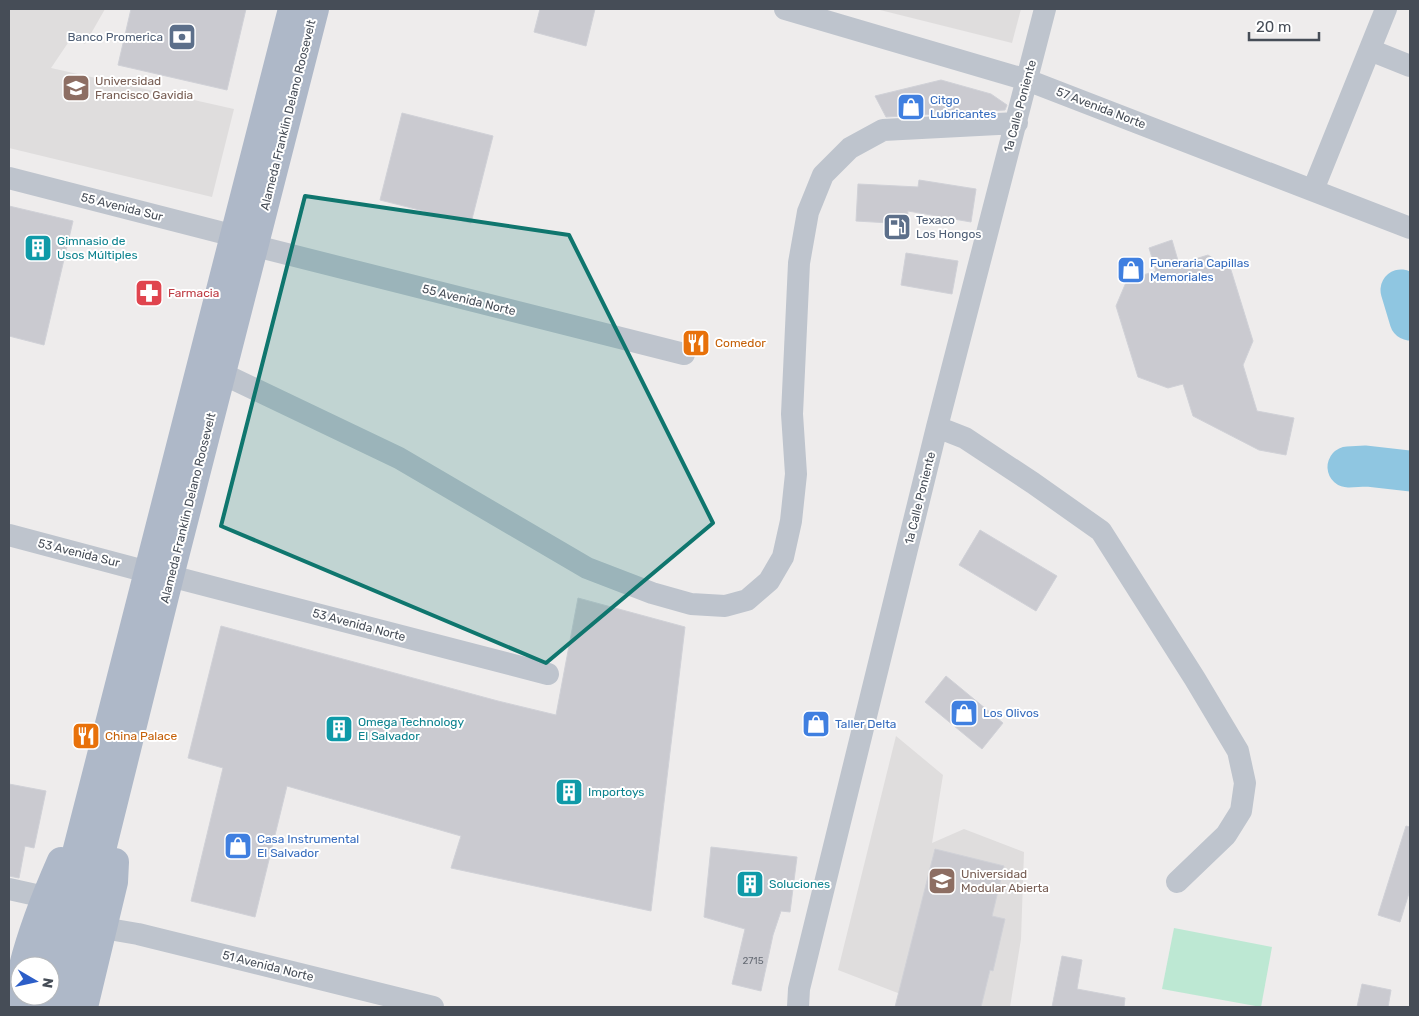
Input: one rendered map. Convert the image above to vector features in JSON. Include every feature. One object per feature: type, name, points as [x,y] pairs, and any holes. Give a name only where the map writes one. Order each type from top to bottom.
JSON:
[{"type":"main road","name":"Alameda Franklin Delano Roosevelt","points":[[50,956],[81,836],[159,574],[222,374],[245,241],[292,9]]},
{"type":"main road","name":"Alameda Franklin Delano Roosevelt","points":[[63,1007],[120,780],[159,574],[245,241],[315,9]]},
{"type":"main road","points":[[84,1007],[114,882],[120,780]]},
{"type":"main road","points":[[26,956],[45,897],[60,861],[81,836]]},
{"type":"street","name":"57 Avenida Norte","points":[[785,9],[1027,80],[1410,228]]},
{"type":"street","name":"1a Calle Poniente","points":[[785,1007],[798,998],[937,427],[1045,9]]},
{"type":"street","points":[[1313,190],[1386,9]]},
{"type":"street","points":[[1370,50],[1410,66]]},
{"type":"street","points":[[222,374],[399,458],[588,568],[652,593],[690,604],[725,606],[747,600],[769,581],[782,557],[791,520],[796,474],[792,414],[799,263],[808,212],[823,175],[850,148],[883,130],[1016,123]]},
{"type":"street","name":"55 Avenida Sur","points":[[9,178],[245,241]]},
{"type":"street","name":"55 Avenida Norte","points":[[245,241],[684,354]]},
{"type":"street","points":[[937,427],[965,438],[1033,482],[1101,531],[1195,679],[1238,751],[1245,783],[1241,811],[1226,835],[1177,882]]},
{"type":"street","name":"53 Avenida Sur","points":[[9,535],[159,574]]},
{"type":"street","name":"53 Avenida Norte","points":[[159,574],[548,674]]},
{"type":"street","points":[[9,889],[45,897]]},
{"type":"street","name":"51 Avenida Norte","points":[[103,928],[138,934],[433,1007]]},
{"type":"highlighted area","points":[[305,196],[569,235],[713,523],[546,663],[221,526]]},
{"type":"shaded area","name":"Universidad Francisco Gavidia","points":[[9,9],[105,9],[85,44],[72,37],[51,68],[234,109],[212,197],[9,148]]},
{"type":"shaded area","points":[[876,9],[1021,9],[1012,43]]},
{"type":"shaded area","name":"Universidad Modular Abierta","points":[[896,736],[943,775],[932,843],[964,829],[1024,852],[1021,939],[1010,1007],[949,1007],[903,995],[838,970]]},
{"type":"green space","points":[[1174,928],[1272,947],[1261,1007],[1162,989]]},
{"type":"building","name":"Banco Promerica","points":[[131,9],[246,9],[227,90],[118,65]]},
{"type":"building","points":[[540,9],[595,9],[586,46],[534,32]]},
{"type":"building","points":[[941,80],[991,94],[1007,105],[1005,110],[886,117],[875,96]]},
{"type":"building","points":[[402,113],[493,136],[471,223],[380,200]]},
{"type":"building","points":[[919,180],[976,189],[971,222],[908,211],[907,224],[856,221],[858,184],[918,187]]},
{"type":"building","name":"Gimnasio de Usos Múltiples","points":[[9,206],[73,221],[44,345],[9,336]]},
{"type":"building","points":[[1172,240],[1179,264],[1208,255],[1231,270],[1253,341],[1243,365],[1257,411],[1294,418],[1286,455],[1259,450],[1193,416],[1183,384],[1168,388],[1138,377],[1116,306],[1127,280],[1156,271],[1149,248]]},
{"type":"building","points":[[906,253],[958,261],[952,294],[901,285]]},
{"type":"building","points":[[980,530],[1057,576],[1036,611],[959,565]]},
{"type":"building","points":[[578,598],[685,627],[651,911],[451,868],[461,836],[287,786],[255,917],[191,901],[223,768],[188,758],[221,626],[556,715]]},
{"type":"building","name":"Los Olivos","points":[[946,676],[1003,723],[982,749],[925,702]]},
{"type":"building","points":[[9,784],[46,791],[34,848],[25,846],[19,878],[9,876]]},
{"type":"building","points":[[1406,826],[1410,827],[1410,890],[1400,922],[1378,915]]},
{"type":"building","name":"Soluciones","points":[[711,847],[797,857],[790,912],[781,911],[773,935],[761,991],[732,984],[745,929],[704,917]]},
{"type":"building","points":[[935,849],[1004,866],[992,916],[1005,919],[993,971],[990,970],[981,1007],[895,1007]]},
{"type":"building","points":[[1062,956],[1082,960],[1077,989],[1125,998],[1124,1007],[1052,1007]]},
{"type":"building","points":[[1362,984],[1391,990],[1388,1007],[1357,1007]]},
{"type":"waterway","points":[[1401,290],[1410,320]]},
{"type":"waterway","points":[[1348,467],[1366,466],[1410,471]]},
{"type":"place","name":"Banco Promerica","points":[[182,37]]},
{"type":"place","name":"Universidad Francisco Gavidia","points":[[76,88]]},
{"type":"place","name":"Citgo Lubricantes","points":[[911,107]]},
{"type":"place","name":"Texaco Los Hongos","points":[[897,227]]},
{"type":"place","name":"Gimnasio de Usos Múltiples","points":[[38,248]]},
{"type":"place","name":"Funeraria Capillas Memoriales","points":[[1131,270]]},
{"type":"place","name":"Farmacia","points":[[149,293]]},
{"type":"place","name":"Comedor","points":[[696,343]]},
{"type":"place","name":"Los Olivos","points":[[964,713]]},
{"type":"place","name":"Taller Delta","points":[[816,724]]},
{"type":"place","name":"Omega Technology El Salvador","points":[[339,729]]},
{"type":"place","name":"China Palace","points":[[86,736]]},
{"type":"place","name":"Importoys","points":[[569,792]]},
{"type":"place","name":"Casa Instrumental El Salvador","points":[[238,846]]},
{"type":"place","name":"Universidad Modular Abierta","points":[[942,881]]},
{"type":"place","name":"Soluciones","points":[[750,884]]}]
